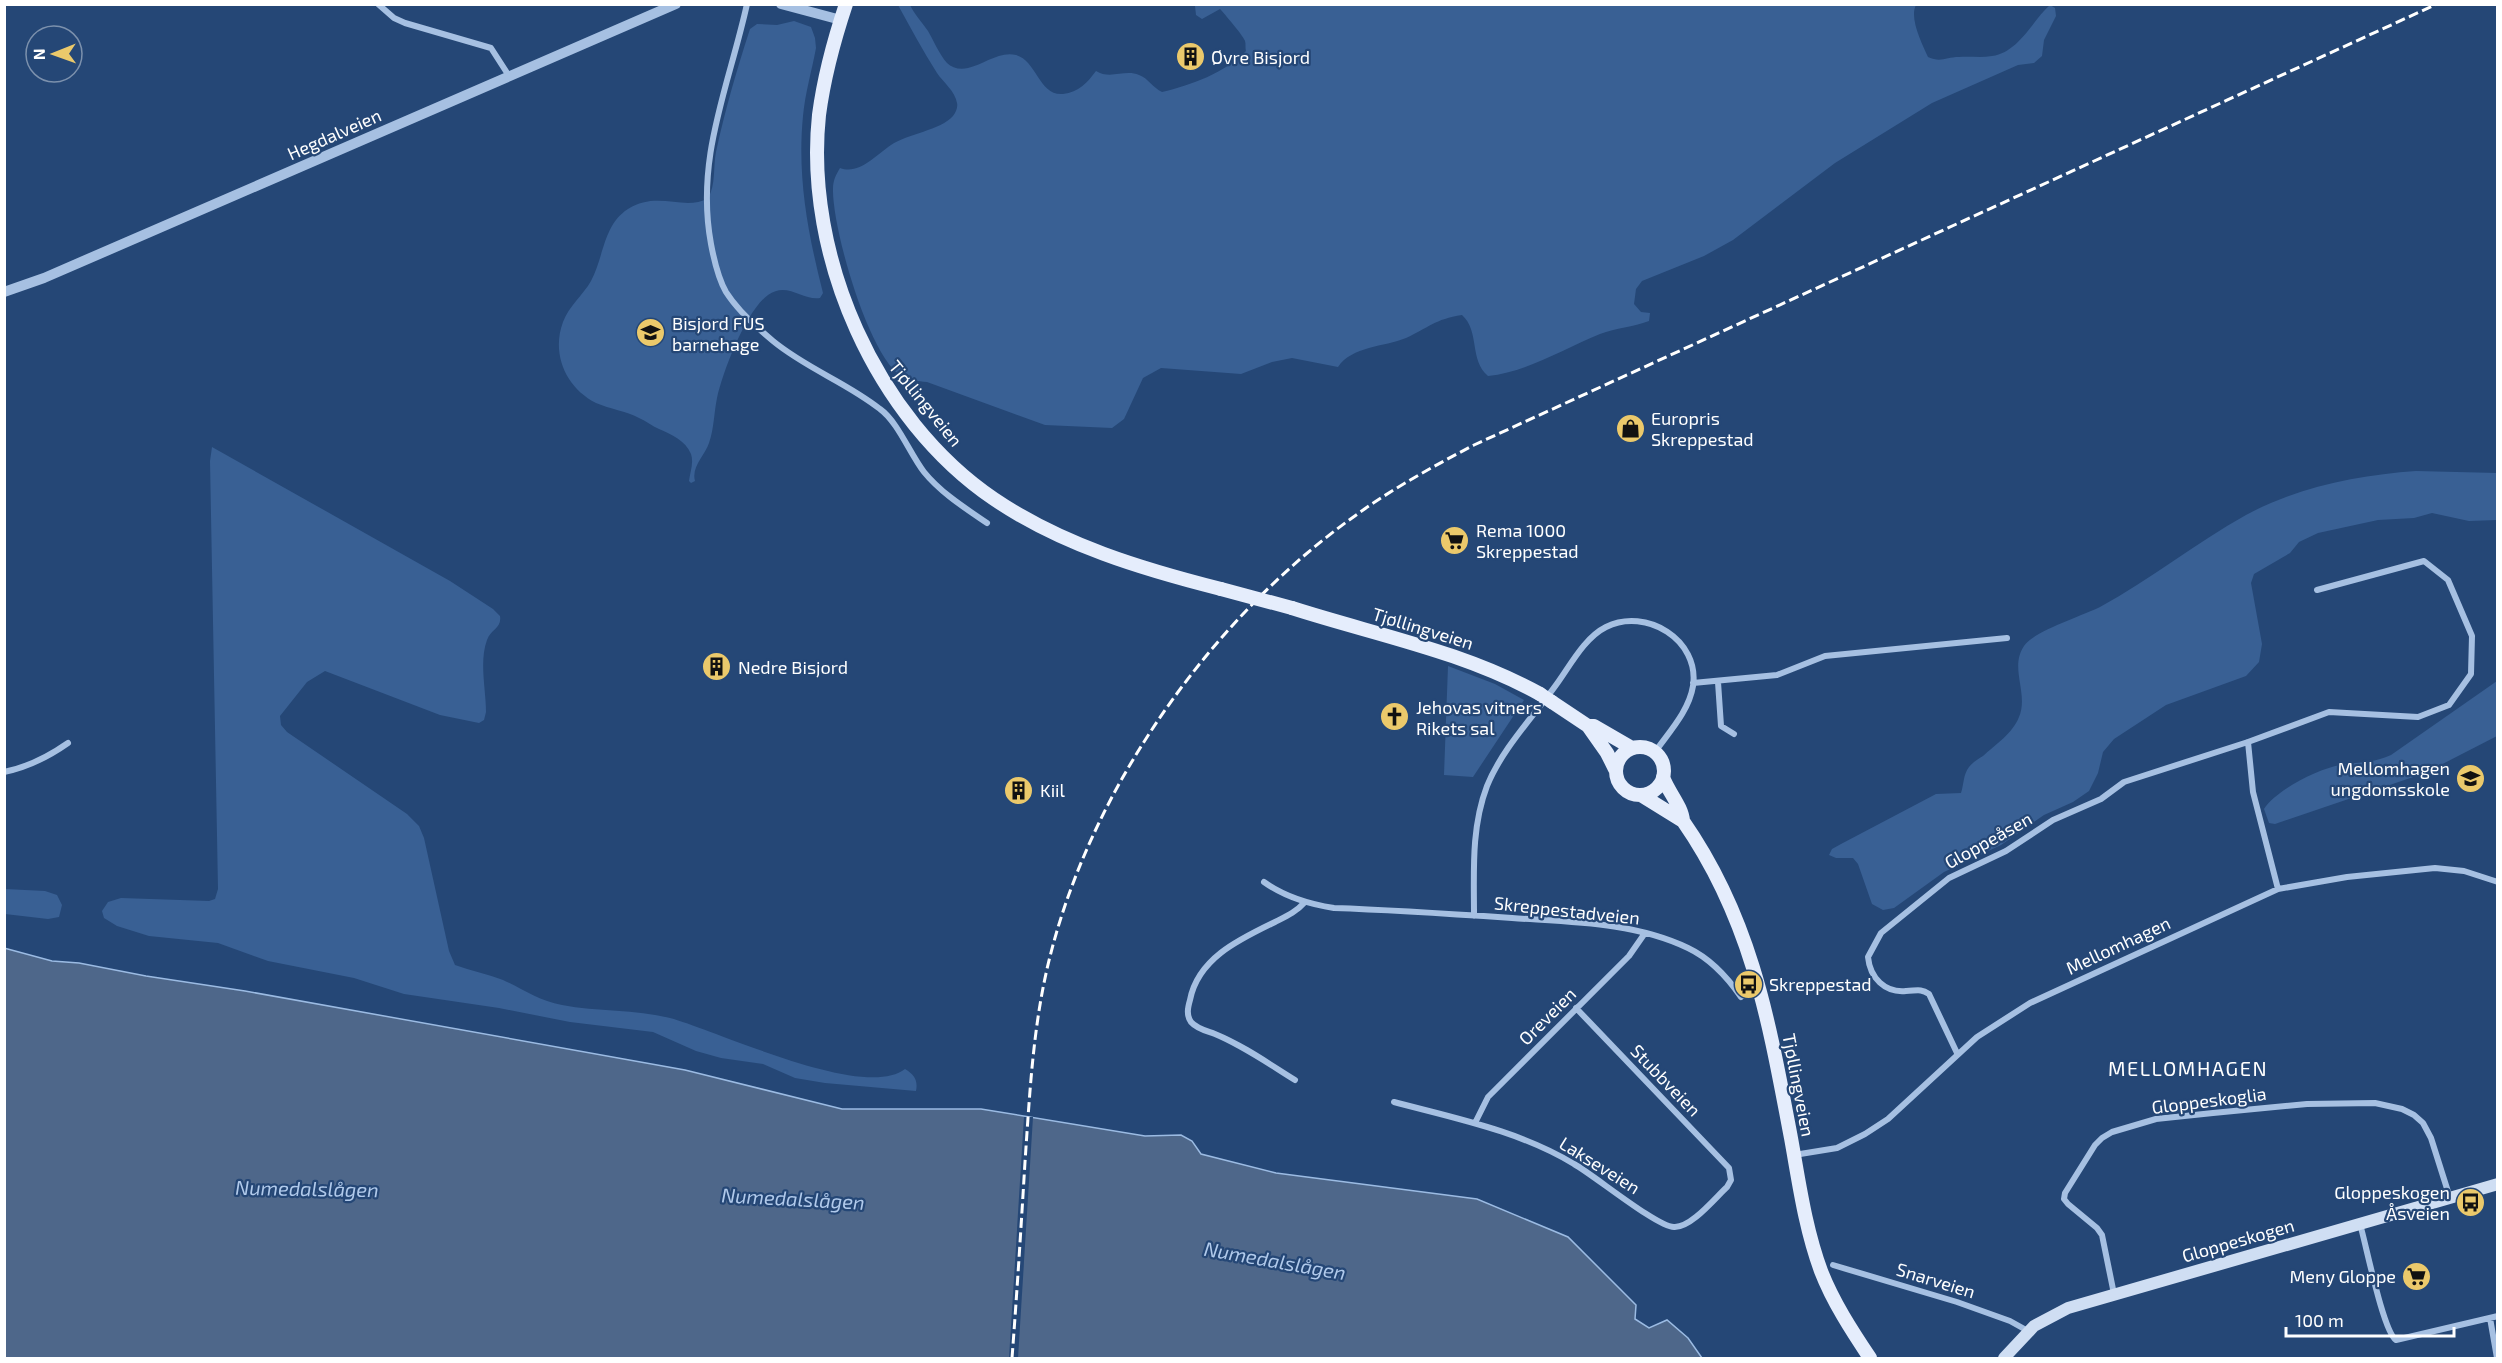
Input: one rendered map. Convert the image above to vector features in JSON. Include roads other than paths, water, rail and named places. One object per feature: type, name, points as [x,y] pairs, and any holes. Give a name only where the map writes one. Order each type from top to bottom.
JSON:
[{"type":"main road","name":"Tjøllingveien","points":[[846,4],[826,73],[819,117],[820,197],[827,241],[843,297],[865,349],[891,393],[949,461],[983,491],[1021,516],[1062,537],[1106,554],[1450,654],[1494,671],[1546,698],[1588,726],[1615,769]]},
{"type":"main road","name":"Tjøllingveien","points":[[1588,726],[1594,726],[1632,748]]},
{"type":"main road","points":[[1644,747],[1655,752],[1662,763],[1663,777],[1655,789],[1641,795],[1632,794],[1623,789],[1617,779],[1615,769],[1621,755],[1632,748],[1644,747]]},
{"type":"main road","name":"Tjøllingveien","points":[[1663,777],[1669,793],[1682,814],[1683,821],[1721,882],[1750,955],[1767,1015],[1808,1226],[1822,1273],[1844,1318],[1870,1359]]},
{"type":"main road","name":"Tjøllingveien","points":[[1641,795],[1676,819],[1683,821]]},
{"type":"main road","name":"Gloppeskogen","points":[[2004,1359],[2028,1331],[2045,1318],[2068,1308],[2498,1184]]},
{"type":"street","points":[[378,4],[394,18],[405,23],[491,48],[509,76]]},
{"type":"street","name":"Hegdalveien","points":[[4,291],[76,264],[676,4]]},
{"type":"street","points":[[747,4],[728,74],[707,168],[706,201],[709,234],[716,266],[726,291],[746,317],[797,360],[849,388],[884,411],[925,473],[948,495],[987,523]]},
{"type":"street","points":[[782,4],[841,20]]},
{"type":"street","name":"Gloppeåsen","points":[[1957,1053],[1929,994],[1920,989],[1908,991],[1891,989],[1878,981],[1869,966],[1871,949],[1881,933],[1949,878],[2006,850],[2053,820],[2101,799],[2124,782],[2248,742],[2329,712],[2418,717],[2449,705],[2471,674],[2472,636],[2448,580],[2424,561],[2317,590]]},
{"type":"street","name":"Skreppestadveien","points":[[1474,916],[1474,844],[1488,783],[1503,756],[1593,636],[1607,627],[1620,623],[1642,622],[1663,628],[1685,648],[1692,666],[1693,683]]},
{"type":"street","points":[[1655,752],[1689,702],[1693,683],[1777,675],[1825,656],[2007,638]]},
{"type":"street","points":[[1718,682],[1721,726],[1734,734]]},
{"type":"street","points":[[2248,742],[2253,792],[2278,890]]},
{"type":"street","points":[[4,772],[22,769],[68,744]]},
{"type":"street","name":"Mellomhagen","points":[[1794,1155],[1837,1148],[1865,1134],[1904,1104],[1957,1053],[1998,1022],[2030,1003],[2278,890],[2371,874],[2435,868],[2464,871],[2498,882]]},
{"type":"street","name":"Skreppestadveien","points":[[1264,882],[1278,892],[1305,902],[1334,908],[1601,925],[1646,933],[1667,939],[1705,958],[1741,997]]},
{"type":"street","points":[[1295,1080],[1237,1043],[1196,1026],[1190,1020],[1188,1013],[1193,986],[1203,968],[1218,954],[1246,936],[1297,911],[1305,902]]},
{"type":"street","name":"Oreveien","points":[[1475,1123],[1488,1097],[1629,956],[1646,933]]},
{"type":"street","name":"Stubbveien","points":[[1576,1008],[1724,1161],[1731,1174]]},
{"type":"street","name":"Lakseveien","points":[[1394,1102],[1475,1123],[1539,1146],[1571,1162],[1666,1226],[1681,1226],[1690,1222],[1727,1187],[1731,1174]]},
{"type":"street","name":"Gloppeskoglia","points":[[2114,1294],[2102,1235],[2097,1228],[2068,1204],[2064,1199],[2065,1193],[2102,1138],[2112,1132],[2156,1119],[2307,1104],[2375,1103],[2391,1105],[2414,1114],[2428,1130],[2450,1198]]},
{"type":"street","points":[[2360,1224],[2391,1337],[2402,1340],[2498,1316]]},
{"type":"street","name":"Snarveien","points":[[1833,1265],[1957,1302],[2010,1321],[2028,1331]]},
{"type":"street","points":[[2490,1318],[2497,1359]]},
{"type":"water","name":"Numedalslågen","points":[[4,948],[52,961],[79,963],[245,991],[685,1070],[842,1109],[981,1109],[1145,1136],[1181,1135],[1192,1141],[1201,1154],[1276,1173],[1477,1199],[1568,1237],[1636,1305],[1635,1319],[1649,1328],[1667,1320],[1688,1338],[1702,1358],[5,1358]]},
{"type":"railway","points":[[1012,1358],[1034,1053],[1043,988],[1060,920],[1085,853],[1117,788],[1155,725],[1198,666],[1246,611],[1297,561],[1381,498],[1474,445],[2437,4]]},
{"type":"place","name":"Øvre Bisjord","points":[[1190,57]]},
{"type":"place","name":"Bisjord FUS barnehage","points":[[651,333]]},
{"type":"place","name":"Europris Skreppestad","points":[[1630,428]]},
{"type":"place","name":"Rema 1000 Skreppestad","points":[[1455,540]]},
{"type":"place","name":"Nedre Bisjord","points":[[717,667]]},
{"type":"place","name":"Jehovas vitners Rikets sal","points":[[1395,717]]},
{"type":"place","name":"Mellomhagen ungdomsskole","points":[[2471,778]]},
{"type":"place","name":"Kiil","points":[[1019,790]]},
{"type":"place","name":"Skreppestad","points":[[1748,984]]},
{"type":"place","name":"Gloppeskogen Åsveien","points":[[2471,1202]]},
{"type":"place","name":"Meny Gloppe","points":[[2417,1276]]},
{"type":"district","name":"MELLOMHAGEN","points":[[2188,1068]]}]
